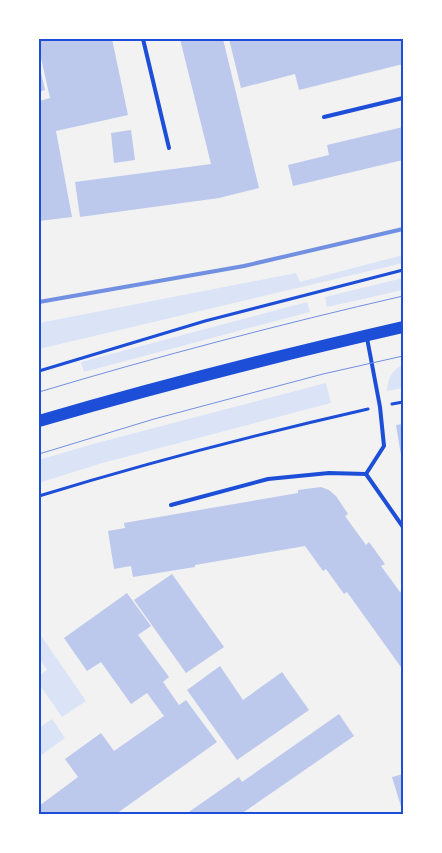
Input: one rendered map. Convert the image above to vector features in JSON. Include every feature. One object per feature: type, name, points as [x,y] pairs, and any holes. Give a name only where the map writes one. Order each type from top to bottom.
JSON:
[{"type":"main road","points":[[39,421],[146,390],[403,327]]},
{"type":"lane","points":[[143,39],[169,148]]},
{"type":"lane","points":[[324,117],[403,98]]},
{"type":"lane","points":[[366,336],[380,407],[384,446],[366,474]]},
{"type":"lane","points":[[171,505],[268,479],[329,473],[366,474]]},
{"type":"lane","points":[[366,474],[403,527]]},
{"type":"path","points":[[39,371],[205,321],[403,270]]},
{"type":"path","points":[[39,496],[94,479],[279,430],[403,402]]},
{"type":"shaded area","points":[[403,255],[403,263],[39,349],[39,323],[296,273],[300,282]]},
{"type":"shaded area","points":[[403,278],[403,290],[327,307],[325,297]]},
{"type":"shaded area","points":[[307,302],[310,312],[84,372],[81,362]]},
{"type":"shaded area","points":[[403,365],[403,388],[387,391],[391,375]]},
{"type":"shaded area","points":[[326,383],[331,403],[99,464],[39,483],[39,460]]},
{"type":"shaded area","points":[[39,633],[86,701],[62,717],[39,684],[39,676],[47,670],[39,658]]},
{"type":"shaded area","points":[[52,719],[65,738],[39,757],[39,728]]},
{"type":"building","points":[[39,39],[112,39],[128,115],[56,131],[72,217],[39,221],[39,101],[50,98],[39,49]]},
{"type":"building","points":[[180,39],[223,39],[259,188],[219,198],[80,217],[75,182],[211,164]]},
{"type":"building","points":[[229,39],[403,39],[403,64],[299,90],[295,74],[241,88]]},
{"type":"building","points":[[39,64],[45,90],[39,92]]},
{"type":"building","points":[[403,127],[403,160],[293,186],[288,165],[329,155],[327,145]]},
{"type":"building","points":[[131,130],[135,160],[114,163],[111,133]]},
{"type":"building","points":[[403,424],[403,461],[402,461],[396,425]]},
{"type":"building","points":[[321,487],[329,490],[336,496],[348,514],[345,516],[366,545],[369,542],[385,564],[381,566],[400,592],[403,590],[403,670],[347,592],[344,594],[326,569],[323,571],[305,546],[133,577],[131,566],[114,569],[108,531],[125,528],[124,523],[298,493],[298,490]]},
{"type":"building","points":[[172,574],[224,647],[186,673],[134,600]]},
{"type":"building","points":[[127,593],[151,626],[138,635],[169,677],[163,682],[179,705],[186,700],[217,742],[116,814],[39,814],[39,806],[78,777],[65,759],[101,733],[114,751],[164,716],[147,693],[131,704],[101,662],[87,671],[64,638]]},
{"type":"building","points":[[220,666],[243,700],[282,672],[309,710],[237,760],[187,690]]},
{"type":"building","points":[[339,714],[354,736],[241,814],[186,814],[239,777],[242,782]]},
{"type":"building","points":[[403,774],[403,813],[392,777]]},
{"type":"tram line","points":[[39,392],[220,341],[403,296]]},
{"type":"tram line","points":[[39,454],[154,419],[323,374],[403,356]]},
{"type":"railway","points":[[39,302],[244,266],[403,229]]}]
